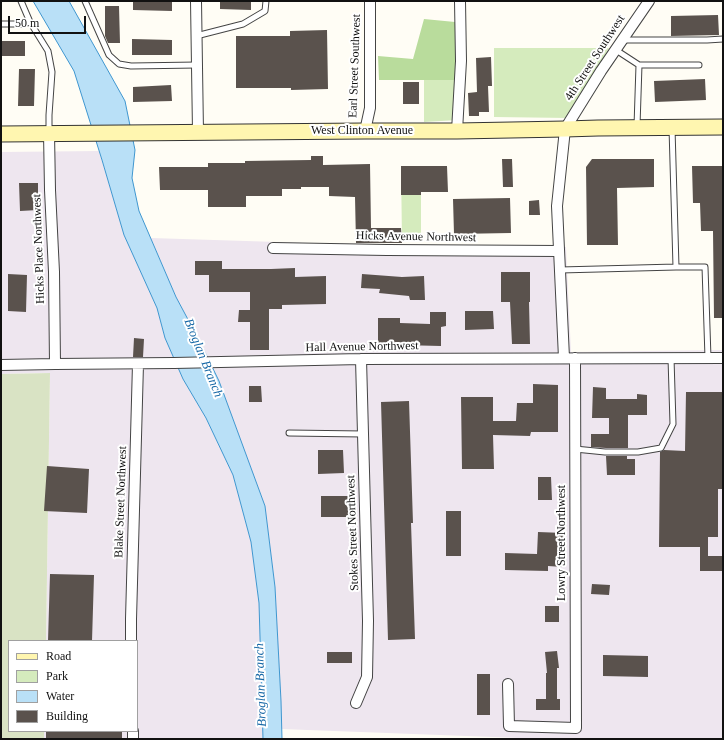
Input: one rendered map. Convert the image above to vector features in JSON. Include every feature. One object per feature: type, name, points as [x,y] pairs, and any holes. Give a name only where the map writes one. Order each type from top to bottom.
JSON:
[{"type":"street","points":[[196,1],[198,132]]},
{"type":"street","name":"Earl Street Southwest","points":[[365,131],[370,108],[370,1]]},
{"type":"street","points":[[457,131],[461,61],[460,1]]},
{"type":"street","name":"4th Street Southwest","points":[[565,129],[601,71],[649,1]]},
{"type":"street","name":"West Clinton Avenue","points":[[1,134],[457,131],[637,127],[723,127]]},
{"type":"street","points":[[564,358],[557,206],[565,129]]},
{"type":"street","name":"Hicks Place Northwest","points":[[49,133],[54,272],[55,364]]},
{"type":"street","name":"Hicks Avenue Northwest","points":[[273,248],[559,251]]},
{"type":"street","name":"Lowry Street Northwest","points":[[508,684],[509,726],[576,728],[575,358]]},
{"type":"street","name":"Hall Avenue Northwest","points":[[1,365],[138,364],[361,359],[723,358]]},
{"type":"street","name":"Stokes Street Northwest","points":[[356,703],[367,677],[368,621],[361,359]]},
{"type":"street","name":"Blake Street Northwest","points":[[131,640],[138,364]]},
{"type":"lane","points":[[21,1],[30,22],[48,51],[50,58],[52,72],[49,133]]},
{"type":"lane","points":[[85,1],[85,4],[109,55],[119,64],[132,66],[197,65]]},
{"type":"lane","points":[[196,36],[243,24],[265,11],[266,1]]},
{"type":"lane","points":[[1,24],[22,24],[30,22]]},
{"type":"lane","points":[[622,40],[723,39]]},
{"type":"lane","points":[[616,50],[639,65],[699,65]]},
{"type":"lane","points":[[637,127],[639,65]]},
{"type":"lane","points":[[672,127],[676,267]]},
{"type":"lane","points":[[560,270],[706,267],[708,358]]},
{"type":"lane","points":[[575,449],[605,452],[638,452],[662,448],[673,424],[671,358]]},
{"type":"lane","points":[[289,433],[363,434]]},
{"type":"shaded area","points":[[99,151],[124,235],[157,308],[165,338],[183,379],[206,418],[233,475],[251,542],[259,603],[263,739],[44,739],[44,732],[138,732],[138,640],[46,640],[50,373],[1,374],[1,152]]},
{"type":"shaded area","points":[[151,238],[309,243],[566,247],[571,352],[723,350],[723,739],[546,739],[281,729],[275,587],[265,506],[219,381],[176,297]]},
{"type":"green space","points":[[424,19],[455,22],[457,80],[379,80],[378,56],[413,59]]},
{"type":"green space","points":[[494,48],[609,48],[569,118],[494,117]]},
{"type":"green space","points":[[424,80],[457,80],[458,120],[424,122]]},
{"type":"green space","points":[[401,166],[421,166],[421,241],[402,241]]},
{"type":"green space","points":[[50,373],[46,640],[8,640],[8,732],[44,732],[44,739],[1,739],[1,374]]},
{"type":"water","name":"Broglan Branch","points":[[33,1],[69,1],[125,101],[135,150],[132,178],[139,211],[176,297],[219,381],[265,506],[275,587],[282,739],[263,739],[259,603],[251,542],[233,475],[206,418],[183,379],[165,338],[157,308],[124,235],[74,71]]},
{"type":"building","points":[[133,1],[172,1],[172,11],[133,10]]},
{"type":"building","points":[[220,1],[251,1],[251,10],[220,9]]},
{"type":"building","points":[[105,6],[119,6],[120,43],[108,43],[105,36]]},
{"type":"building","points":[[718,15],[719,35],[671,36],[671,16]]},
{"type":"building","points":[[327,30],[328,89],[291,90],[291,88],[236,88],[236,36],[290,36],[290,31]]},
{"type":"building","points":[[132,39],[172,40],[172,55],[132,55]]},
{"type":"building","points":[[1,41],[25,41],[25,56],[1,56]]},
{"type":"building","points":[[491,57],[492,86],[488,86],[489,112],[479,112],[479,116],[469,116],[468,93],[477,92],[476,58]]},
{"type":"building","points":[[19,69],[35,69],[34,106],[18,106]]},
{"type":"building","points":[[705,79],[706,100],[655,102],[654,81]]},
{"type":"building","points":[[403,82],[419,82],[419,104],[403,104]]},
{"type":"building","points":[[171,85],[172,101],[133,102],[133,87]]},
{"type":"building","points":[[311,156],[323,156],[323,165],[370,164],[371,228],[401,228],[402,243],[356,243],[355,197],[329,196],[329,187],[282,189],[282,196],[246,196],[246,207],[208,207],[208,190],[160,190],[159,167],[208,167],[208,163],[311,160]]},
{"type":"building","points":[[502,159],[512,159],[513,187],[503,187]]},
{"type":"building","points":[[592,159],[654,159],[654,187],[617,188],[618,245],[587,245],[586,167]]},
{"type":"building","points":[[401,166],[447,166],[448,192],[421,192],[421,195],[401,195]]},
{"type":"building","points":[[692,166],[723,166],[723,318],[714,318],[713,231],[701,231],[700,203],[693,203]]},
{"type":"building","points":[[19,183],[38,183],[38,210],[20,211]]},
{"type":"building","points":[[510,198],[511,233],[454,234],[453,199]]},
{"type":"building","points":[[539,200],[540,215],[529,215],[529,201]]},
{"type":"building","points":[[195,261],[222,261],[222,269],[295,268],[295,277],[326,276],[326,304],[282,305],[282,309],[269,309],[269,350],[250,350],[250,322],[238,322],[239,310],[250,310],[250,292],[209,292],[209,275],[195,275]]},
{"type":"building","points":[[501,272],[530,272],[530,344],[512,344],[510,302],[501,302]]},
{"type":"building","points":[[8,274],[27,275],[26,312],[8,311]]},
{"type":"building","points":[[362,274],[402,277],[424,276],[425,300],[410,300],[409,296],[379,293],[380,289],[361,288]]},
{"type":"building","points":[[465,311],[493,311],[494,329],[465,330]]},
{"type":"building","points":[[430,312],[446,312],[446,326],[441,327],[441,346],[401,345],[401,347],[378,348],[378,318],[400,318],[400,323],[430,324]]},
{"type":"building","points":[[134,338],[144,339],[143,357],[133,357]]},
{"type":"building","points":[[533,384],[558,385],[558,432],[531,432],[530,436],[493,435],[494,469],[462,469],[461,397],[493,397],[493,421],[516,421],[517,403],[533,403]]},
{"type":"building","points":[[249,386],[261,386],[262,402],[249,402]]},
{"type":"building","points":[[593,387],[606,388],[606,399],[637,399],[637,394],[647,395],[647,415],[628,415],[628,448],[591,447],[591,434],[609,434],[609,418],[592,418]]},
{"type":"building","points":[[686,392],[723,392],[723,489],[718,489],[718,537],[708,537],[708,556],[722,556],[722,571],[700,571],[700,547],[659,547],[660,452],[664,450],[685,451]]},
{"type":"building","points":[[409,401],[415,639],[388,640],[381,402]]},
{"type":"building","points":[[318,450],[343,450],[344,473],[318,474]]},
{"type":"building","points":[[606,456],[627,456],[627,459],[635,459],[635,475],[607,475]]},
{"type":"building","points":[[47,466],[89,469],[87,513],[44,511]]},
{"type":"building","points":[[538,477],[551,477],[552,500],[538,500]]},
{"type":"building","points":[[321,496],[350,496],[350,517],[321,517]]},
{"type":"building","points":[[446,511],[461,511],[461,556],[446,556]]},
{"type":"building","points":[[538,532],[564,533],[563,567],[548,566],[548,571],[505,570],[505,553],[537,554]]},
{"type":"building","points":[[50,574],[94,575],[92,640],[48,640]]},
{"type":"building","points":[[592,584],[610,585],[609,595],[591,594]]},
{"type":"building","points":[[545,606],[559,606],[559,622],[545,622]]},
{"type":"building","points":[[557,651],[559,668],[557,668],[557,699],[560,699],[560,710],[536,710],[536,699],[546,699],[547,673],[545,652]]},
{"type":"building","points":[[327,652],[352,652],[352,663],[327,663]]},
{"type":"building","points":[[603,655],[648,656],[648,677],[603,676]]},
{"type":"building","points":[[477,674],[490,674],[490,715],[477,715]]},
{"type":"building","points":[[46,732],[122,732],[122,739],[46,739]]}]
